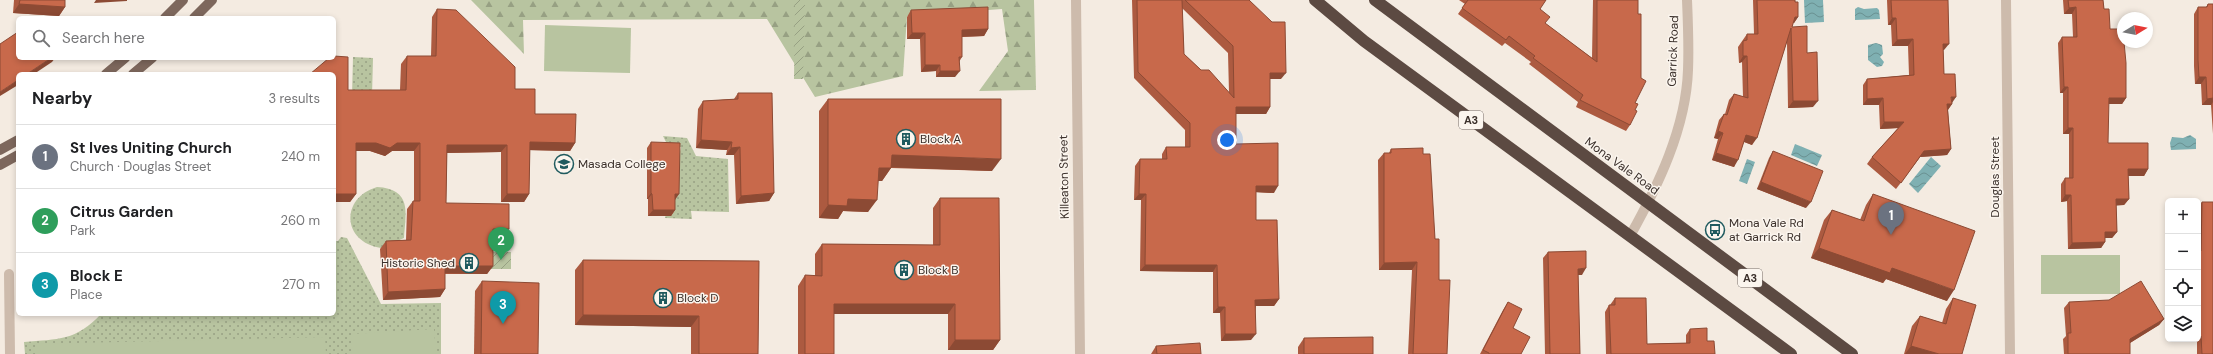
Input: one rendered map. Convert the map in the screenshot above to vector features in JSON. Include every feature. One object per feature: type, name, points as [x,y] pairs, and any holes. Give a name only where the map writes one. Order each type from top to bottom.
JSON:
[{"type":"highway","name":"A3","points":[[1315,0],[1364,41],[1791,354]]},
{"type":"highway","name":"Mona Vale Road","points":[[1375,0],[1852,354]]},
{"type":"main road","points":[[167,16],[183,0]]},
{"type":"main road","points":[[196,16],[212,0]]},
{"type":"main road","points":[[108,72],[123,60]]},
{"type":"main road","points":[[135,72],[150,60]]},
{"type":"main road","points":[[0,150],[16,141]]},
{"type":"main road","points":[[0,165],[16,156]]},
{"type":"street","name":"Killeaton Street","points":[[1076,0],[1080,354]]},
{"type":"street","name":"Garrick Road","points":[[1630,236],[1648,203],[1673,142],[1683,106],[1688,71],[1687,0]]},
{"type":"street","name":"Douglas Street","points":[[2006,0],[2010,354]]},
{"type":"street","points":[[9,274],[10,354]]},
{"type":"green space","points":[[471,0],[1034,0],[1036,90],[979,91],[1008,51],[1002,9],[907,16],[903,76],[815,97],[767,19],[523,20],[524,54]]},
{"type":"green space","points":[[795,0],[805,0],[803,79],[794,79]]},
{"type":"green space","points":[[545,25],[631,28],[630,73],[544,71]]},
{"type":"green space","points":[[353,57],[373,58],[372,96],[352,96]]},
{"type":"green space","points":[[663,136],[687,138],[696,156],[728,159],[729,212],[691,211],[692,219],[665,218],[681,147],[669,148]]},
{"type":"green space","points":[[377,187],[396,192],[401,197],[406,211],[404,238],[381,248],[368,244],[359,237],[353,229],[350,219],[352,210],[357,200],[365,193]]},
{"type":"green space","points":[[341,237],[347,238],[381,304],[441,303],[441,354],[25,354],[24,342],[57,339],[75,334],[92,323],[99,316],[336,316],[336,241],[338,241]]},
{"type":"green space","points":[[491,252],[511,252],[511,269],[491,269]]},
{"type":"green space","points":[[2041,255],[2120,255],[2120,294],[2041,294]]},
{"type":"green space","points":[[434,329],[436,354],[352,354],[351,334]]},
{"type":"green space","points":[[325,337],[326,354],[35,354],[35,344]]},
{"type":"water","points":[[1804,0],[1823,0],[1824,22],[1805,23]]},
{"type":"water","points":[[1858,7],[1864,9],[1877,8],[1879,10],[1880,19],[1855,20],[1855,9]]},
{"type":"water","points":[[1876,43],[1882,45],[1883,54],[1880,57],[1884,62],[1882,66],[1877,67],[1868,60],[1868,45]]},
{"type":"water","points":[[2190,135],[2196,139],[2196,149],[2171,150],[2170,143],[2172,137],[2183,138]]},
{"type":"water","points":[[1795,144],[1822,155],[1817,166],[1791,155]]},
{"type":"water","points":[[1931,157],[1941,166],[1918,193],[1909,184]]},
{"type":"water","points":[[1747,159],[1755,162],[1747,184],[1739,181]]},
{"type":"building","points":[[20,0],[65,0],[65,7],[19,4]]},
{"type":"building","points":[[1137,0],[1182,0],[1184,54],[1201,70],[1209,70],[1234,98],[1233,46],[1185,0],[1249,0],[1272,22],[1285,22],[1286,73],[1270,73],[1270,107],[1236,107],[1236,144],[1278,143],[1278,186],[1256,186],[1256,220],[1277,220],[1279,299],[1255,300],[1256,334],[1225,334],[1225,307],[1218,307],[1217,265],[1145,265],[1146,194],[1139,194],[1140,159],[1167,159],[1166,147],[1190,147],[1190,123],[1138,72]]},
{"type":"building","points":[[1468,0],[1546,0],[1540,9],[1550,17],[1545,23],[1597,62],[1597,0],[1638,0],[1638,14],[1641,14],[1641,78],[1646,81],[1635,103],[1638,104],[1635,110],[1637,111],[1630,125],[1580,100],[1583,95],[1533,58],[1535,56],[1509,36],[1506,40],[1462,8]]},
{"type":"building","points":[[1757,0],[1795,0],[1795,2],[1798,2],[1798,17],[1795,17],[1792,27],[1807,26],[1807,53],[1817,52],[1818,101],[1793,101],[1791,28],[1757,138],[1746,135],[1738,160],[1716,153],[1723,133],[1718,131],[1724,114],[1727,115],[1734,94],[1748,98],[1747,56],[1743,56],[1743,41],[1747,40],[1747,34],[1758,34]]},
{"type":"building","points":[[1891,0],[1948,0],[1949,44],[1943,44],[1944,74],[1955,74],[1956,97],[1951,97],[1952,104],[1947,104],[1951,149],[1924,151],[1901,183],[1872,157],[1904,122],[1884,122],[1883,98],[1867,99],[1867,79],[1914,75],[1913,39],[1897,40],[1896,18],[1892,18]]},
{"type":"building","points":[[2068,0],[2103,0],[2104,9],[2109,9],[2110,29],[2117,29],[2117,48],[2125,48],[2126,98],[2109,98],[2108,143],[2148,143],[2148,169],[2128,169],[2129,199],[2116,199],[2117,232],[2105,232],[2105,242],[2072,243],[2071,195],[2065,195],[2065,178],[2073,178],[2073,128],[2068,128],[2068,87],[2064,87],[2062,37],[2077,37],[2076,7],[2069,8]]},
{"type":"building","points":[[2208,4],[2213,4],[2213,98],[2207,99],[2206,77],[2199,77],[2198,7],[2207,7]]},
{"type":"building","points":[[988,7],[988,29],[962,30],[962,57],[959,57],[960,71],[940,71],[940,65],[925,65],[925,33],[912,33],[911,10]]},
{"type":"building","points":[[437,9],[456,10],[515,67],[515,89],[535,89],[535,114],[576,114],[575,143],[530,142],[529,194],[507,194],[507,145],[447,145],[446,203],[509,204],[509,229],[493,229],[493,266],[445,266],[445,289],[388,292],[386,241],[411,240],[413,201],[420,201],[420,143],[397,143],[390,148],[376,143],[356,143],[356,194],[336,194],[336,72],[312,72],[327,60],[336,60],[336,56],[348,57],[348,90],[406,90],[407,56],[436,56]]},
{"type":"building","points":[[16,33],[16,60],[48,60],[30,72],[16,72],[16,81],[0,92],[0,44]]},
{"type":"building","points":[[738,93],[772,93],[774,193],[741,196],[740,147],[731,148],[732,142],[701,140],[703,101],[738,99]]},
{"type":"building","name":"Block A","points":[[828,99],[1001,99],[1001,159],[892,155],[891,168],[879,168],[877,200],[848,199],[847,206],[828,205]]},
{"type":"building","points":[[651,142],[680,143],[679,194],[675,194],[675,210],[653,210],[651,193]]},
{"type":"building","points":[[1423,148],[1423,154],[1430,154],[1435,239],[1439,239],[1439,280],[1450,280],[1447,354],[1413,354],[1417,262],[1384,263],[1384,153],[1391,153],[1391,149]]},
{"type":"building","points":[[1773,151],[1823,171],[1811,202],[1761,182]]},
{"type":"building","points":[[1873,194],[1975,231],[1954,290],[1892,268],[1890,273],[1819,248],[1832,210],[1864,221]]},
{"type":"building","name":"Block B","points":[[940,198],[999,198],[1000,340],[955,340],[955,304],[834,304],[834,354],[805,354],[805,275],[822,276],[822,244],[940,245]]},
{"type":"building","points":[[2202,202],[2213,202],[2213,354],[2202,354]]},
{"type":"building","points":[[1586,251],[1586,268],[1578,269],[1580,354],[1550,354],[1548,252]]},
{"type":"building","name":"Block D","points":[[583,260],[759,261],[758,354],[699,354],[699,316],[583,315]]},
{"type":"building","points":[[482,281],[539,283],[538,354],[481,354]]},
{"type":"building","points":[[2141,281],[2164,319],[2130,339],[2130,354],[2068,354],[2068,333],[2071,333],[2069,302],[2109,300]]},
{"type":"building","points":[[1615,298],[1646,298],[1647,344],[1690,343],[1690,329],[1707,328],[1707,341],[1714,341],[1715,354],[1611,354],[1609,305],[1615,305]]},
{"type":"building","points":[[1953,298],[1976,305],[1962,354],[1939,354],[1911,346],[1920,316],[1946,324]]},
{"type":"building","points":[[1508,302],[1522,309],[1513,328],[1530,337],[1521,354],[1489,354],[1483,350]]},
{"type":"building","points":[[1373,337],[1373,354],[1304,354],[1304,338]]},
{"type":"building","points":[[1200,343],[1201,354],[1157,354],[1156,346]]},
{"type":"place","name":"Block A","points":[[906,139]]},
{"type":"place","name":"Masada College","points":[[564,164]]},
{"type":"place","name":"Mona Vale Rd at Garrick Rd","points":[[1715,230]]},
{"type":"place","name":"St Ives Uniting Church","points":[[1891,235]]},
{"type":"place","name":"Citrus Garden","points":[[501,260]]},
{"type":"place","name":"Historic Shed","points":[[469,263]]},
{"type":"place","name":"Block B","points":[[904,270]]},
{"type":"place","name":"Block D","points":[[663,298]]},
{"type":"place","name":"Block E","points":[[503,324]]}]
